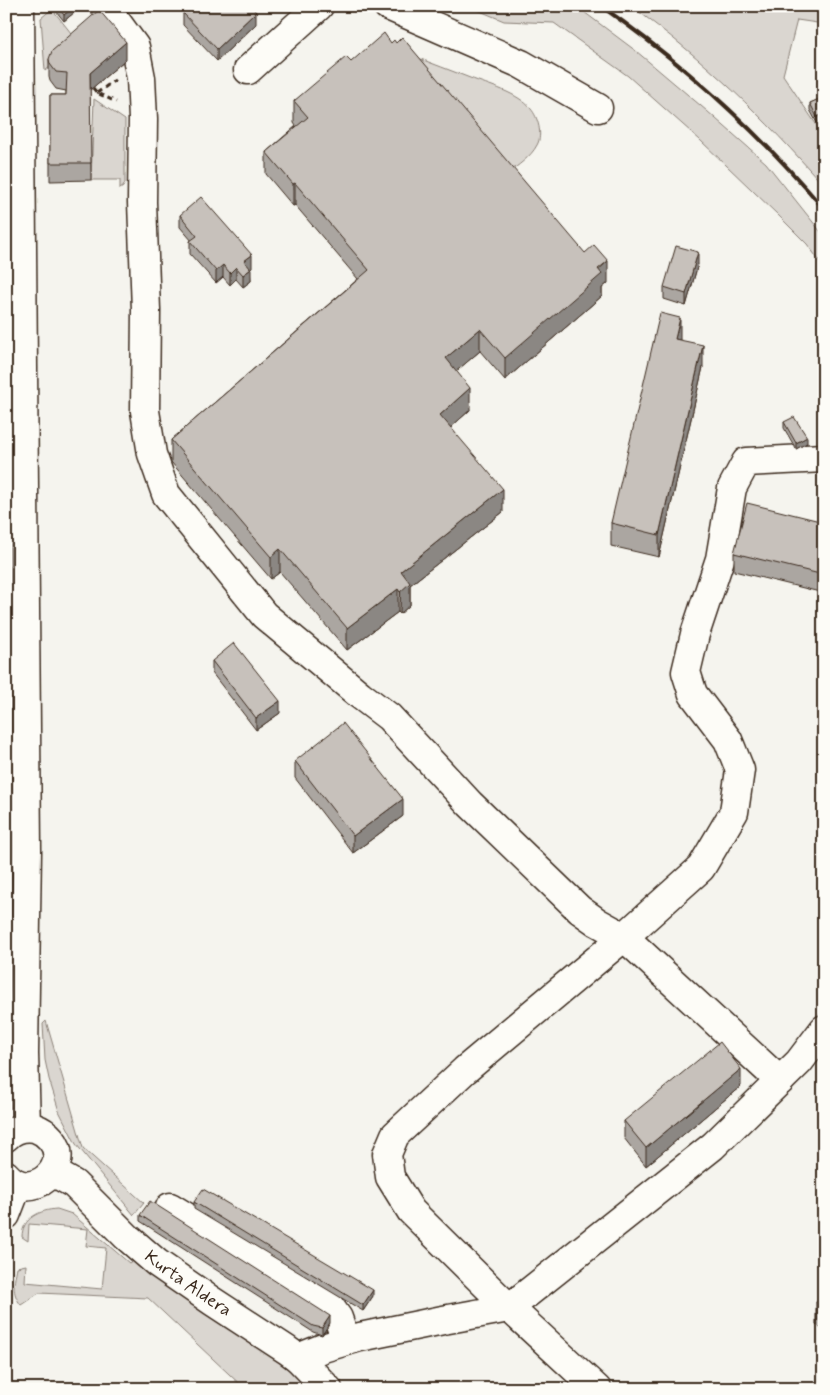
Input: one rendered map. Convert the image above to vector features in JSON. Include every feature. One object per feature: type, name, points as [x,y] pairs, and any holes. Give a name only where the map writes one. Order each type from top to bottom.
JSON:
[{"type":"street","points":[[6,1215],[12,1180],[27,1186],[38,1184],[46,1180],[53,1172],[57,1163],[57,1152],[54,1142],[46,1133],[37,1128],[16,1132],[24,1054],[17,849],[13,77],[20,6]]},
{"type":"street","points":[[105,6],[135,46],[141,78],[144,119],[142,202],[146,310],[145,411],[152,454],[166,494],[264,615],[389,717],[470,804],[580,910],[624,937],[780,1081]]},
{"type":"street","points":[[248,70],[319,6]]},
{"type":"street","points":[[388,6],[514,61],[598,108]]},
{"type":"street","points":[[597,1389],[510,1308],[412,1211],[390,1177],[387,1154],[395,1134],[430,1102],[472,1064],[624,937],[701,868],[734,812],[740,770],[728,740],[693,694],[686,672],[695,634],[720,559],[732,488],[746,462],[824,458]]},
{"type":"street","points":[[298,1358],[346,1341],[510,1308],[713,1146],[799,1062],[824,1029]]},
{"type":"street","name":"Kurta Aldera","points":[[53,1172],[74,1184],[157,1263],[298,1358],[328,1389]]},
{"type":"street","points":[[170,1207],[323,1300],[338,1318],[346,1341]]},
{"type":"path","points":[[98,93],[119,78]]},
{"type":"path","points":[[93,88],[98,93],[120,104]]},
{"type":"shaded area","points":[[468,6],[576,6],[636,51],[766,163],[824,236],[824,267],[807,244],[778,215],[700,140],[628,76],[554,23],[504,21]]},
{"type":"shaded area","points":[[631,6],[824,6],[824,24],[797,20],[783,75],[824,136],[824,186],[733,90],[684,47]]},
{"type":"shaded area","points":[[52,9],[79,43],[45,71],[41,18]]},
{"type":"shaded area","points":[[413,56],[503,90],[526,103],[536,117],[540,136],[534,149],[524,161],[507,174]]},
{"type":"shaded area","points":[[94,99],[125,120],[125,183],[120,189],[120,180],[91,180]]},
{"type":"shaded area","points":[[6,857],[13,858],[6,1007]]},
{"type":"shaded area","points":[[46,1021],[83,1148],[144,1203],[134,1215],[76,1144],[59,1111],[45,1060],[43,1024]]},
{"type":"shaded area","points":[[57,1209],[72,1214],[129,1263],[133,1260],[287,1367],[313,1389],[245,1389],[148,1298],[39,1293],[21,1305],[16,1296],[14,1283],[17,1267],[26,1265],[25,1282],[102,1289],[106,1248],[86,1246],[88,1229],[29,1224],[28,1241],[22,1237],[25,1225],[33,1216],[44,1211]]},
{"type":"building","points":[[57,6],[74,6],[64,15]]},
{"type":"building","points":[[190,6],[251,6],[256,12],[217,49],[183,13]]},
{"type":"building","points":[[99,10],[126,42],[90,73],[91,163],[50,163],[50,95],[66,95],[67,73],[56,72],[49,59],[52,51]]},
{"type":"building","points":[[384,33],[391,43],[394,40],[396,43],[402,37],[585,253],[594,245],[608,261],[598,269],[602,274],[505,358],[480,329],[446,358],[470,388],[440,415],[503,489],[401,571],[410,583],[400,592],[398,589],[347,628],[280,549],[271,557],[171,440],[369,270],[266,152],[308,117],[294,101],[346,57],[351,62]]},
{"type":"building","points":[[824,86],[824,95],[820,88]]},
{"type":"building","points":[[824,97],[824,113],[817,117],[810,103]]},
{"type":"building","points":[[201,197],[252,255],[244,261],[251,269],[243,275],[236,267],[230,273],[223,265],[216,271],[190,241],[197,236],[180,215]]},
{"type":"building","points":[[676,246],[698,252],[686,294],[664,287]]},
{"type":"building","points":[[660,313],[680,318],[675,339],[703,345],[659,535],[611,523]]},
{"type":"building","points":[[794,417],[807,437],[796,443],[784,422]]},
{"type":"building","points":[[747,503],[824,522],[824,575],[734,553]]},
{"type":"building","points":[[6,631],[10,631],[11,820],[6,819]]},
{"type":"building","points":[[234,643],[280,701],[256,718],[212,661]]},
{"type":"building","points":[[343,723],[403,799],[353,836],[295,761]]},
{"type":"building","points":[[720,1042],[741,1069],[646,1148],[624,1121]]},
{"type":"building","points":[[203,1189],[373,1290],[363,1305],[194,1202]]},
{"type":"building","points":[[150,1201],[330,1316],[322,1328],[313,1326],[140,1215]]},
{"type":"building","points":[[824,1295],[824,1310],[816,1302]]},
{"type":"railway","points":[[601,6],[662,51],[719,100],[747,126],[824,209]]}]
